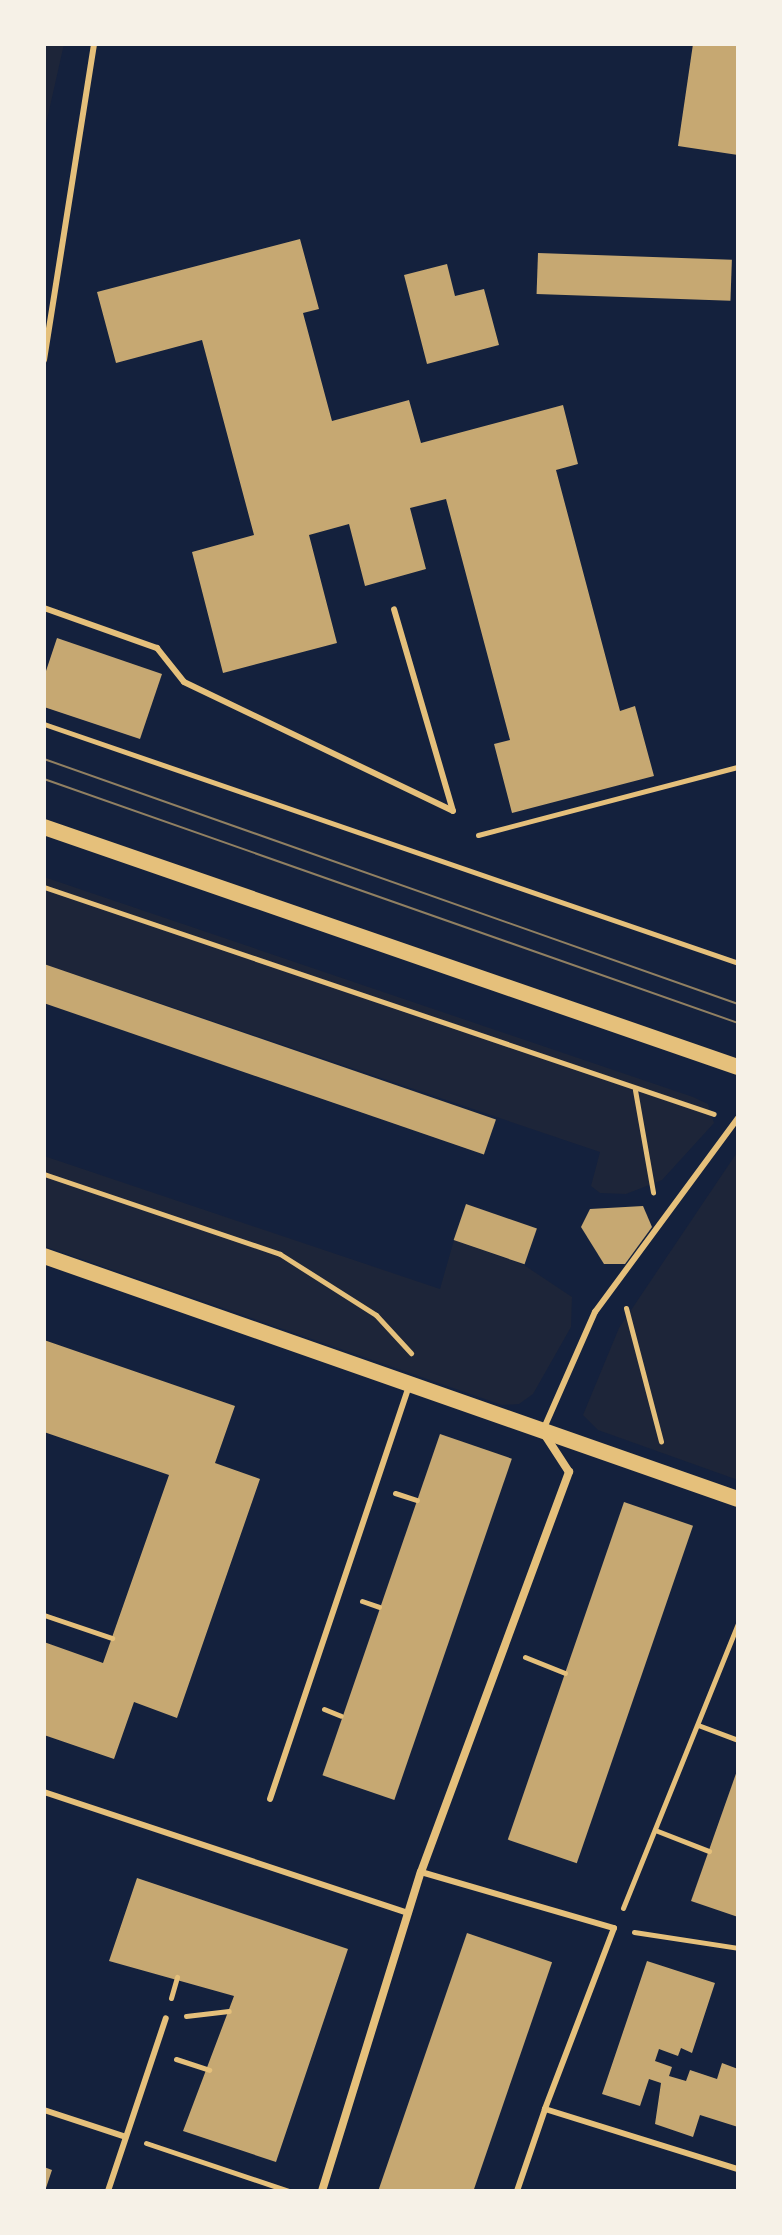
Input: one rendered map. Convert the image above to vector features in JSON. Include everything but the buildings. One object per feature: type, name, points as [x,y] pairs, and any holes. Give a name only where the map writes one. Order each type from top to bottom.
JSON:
[{"type":"main road","points":[[44,827],[738,1067]]},
{"type":"main road","points":[[44,1256],[738,1499]]},
{"type":"street","points":[[322,2191],[421,1872],[569,1472],[543,1432]]},
{"type":"lane","points":[[44,360],[94,44]]},
{"type":"lane","points":[[44,608],[157,648],[184,682],[453,811],[394,609]]},
{"type":"lane","points":[[543,1432],[595,1312],[736,1119]]},
{"type":"lane","points":[[270,1799],[410,1384]]},
{"type":"lane","points":[[44,1792],[408,1913]]},
{"type":"lane","points":[[421,1872],[614,1928],[517,2191]]},
{"type":"lane","points":[[108,2191],[166,2018]]},
{"type":"lane","points":[[545,2109],[738,2169]]},
{"type":"lane","points":[[44,2110],[126,2137]]},
{"type":"path","points":[[44,724],[738,963]]},
{"type":"path","points":[[478,835],[738,767]]},
{"type":"path","points":[[44,887],[635,1090],[736,1119]]},
{"type":"path","points":[[635,1090],[659,1223]]},
{"type":"path","points":[[44,1174],[280,1254],[376,1315],[412,1354],[432,1392]]},
{"type":"path","points":[[619,1280],[670,1475]]},
{"type":"path","points":[[44,1615],[112,1638]]},
{"type":"path","points":[[738,1623],[614,1928],[738,1948]]},
{"type":"path","points":[[503,1649],[565,1673]]},
{"type":"path","points":[[697,1725],[738,1740]]},
{"type":"path","points":[[655,1830],[709,1851]]},
{"type":"path","points":[[166,2018],[229,2011]]},
{"type":"path","points":[[154,2051],[209,2070]]},
{"type":"path","points":[[126,2137],[289,2191]]},
{"type":"shaded area","points":[[44,44],[64,44],[44,133]]},
{"type":"shaded area","points":[[44,877],[693,1097],[708,1104],[714,1123],[662,1180],[626,1194],[600,1193],[591,1186],[600,1152],[44,964]]},
{"type":"shaded area","points":[[738,1151],[738,1480],[598,1430],[583,1415],[619,1328]]},
{"type":"shaded area","points":[[44,1156],[440,1289],[454,1240],[524,1265],[572,1297],[571,1327],[533,1394],[519,1404],[502,1405],[44,1246]]},
{"type":"tram line","points":[[44,759],[738,1004]]},
{"type":"tram line","points":[[44,779],[738,1023]]}]
